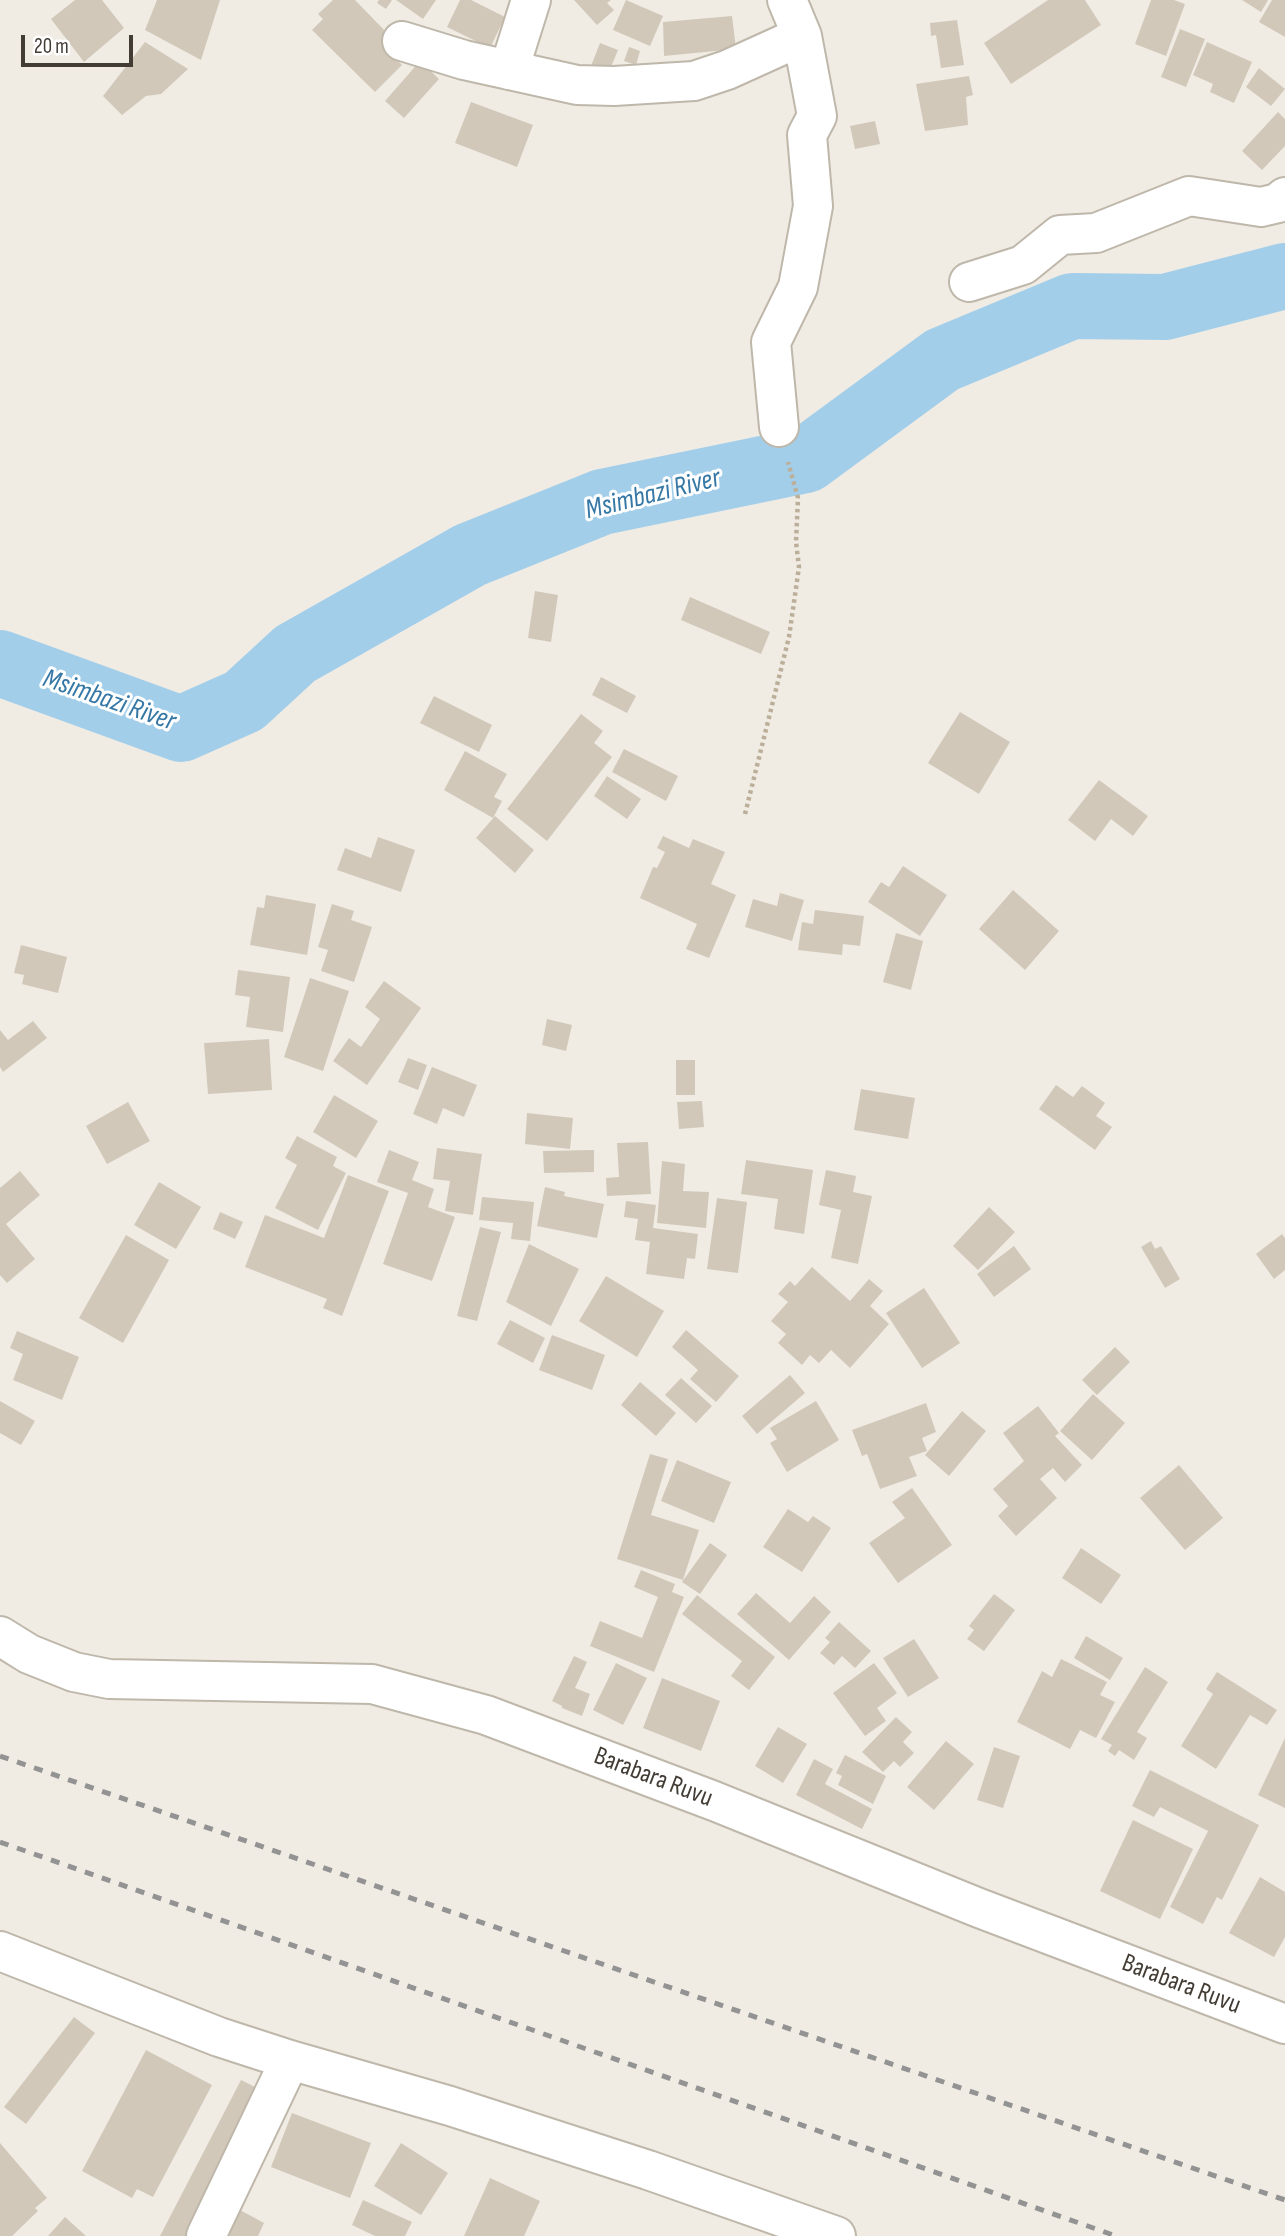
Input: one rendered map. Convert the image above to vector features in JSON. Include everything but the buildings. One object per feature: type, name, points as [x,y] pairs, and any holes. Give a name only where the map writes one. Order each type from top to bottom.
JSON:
[{"type":"street","points":[[509,71],[531,0]]},
{"type":"street","points":[[779,427],[771,342],[798,287],[813,206],[807,135],[817,116],[802,36],[788,0]]},
{"type":"street","points":[[402,41],[464,60],[577,85],[659,84],[694,81],[727,70],[802,36]]},
{"type":"street","points":[[969,282],[1023,265],[1060,235],[1096,233],[1189,196],[1261,207],[1278,203],[1285,197]]},
{"type":"street","name":"Barabara Ruvu","points":[[0,1636],[29,1654],[74,1672],[109,1679],[372,1684],[486,1715],[714,1801],[979,1908],[1285,2024]]},
{"type":"street","points":[[0,1951],[219,2037],[463,2110],[648,2170],[836,2236]]},
{"type":"street","points":[[206,2236],[290,2060]]},
{"type":"path","points":[[745,814],[789,637],[799,567],[796,542],[798,498]]},
{"type":"waterway","name":"Msimbazi River","points":[[0,663],[181,729],[244,701],[295,654],[470,555],[602,502],[806,460],[942,360],[1072,306],[1165,307],[1285,276]]},
{"type":"railway","points":[[0,1756],[1285,2200]]},
{"type":"railway","points":[[0,1842],[1116,2236]]}]
